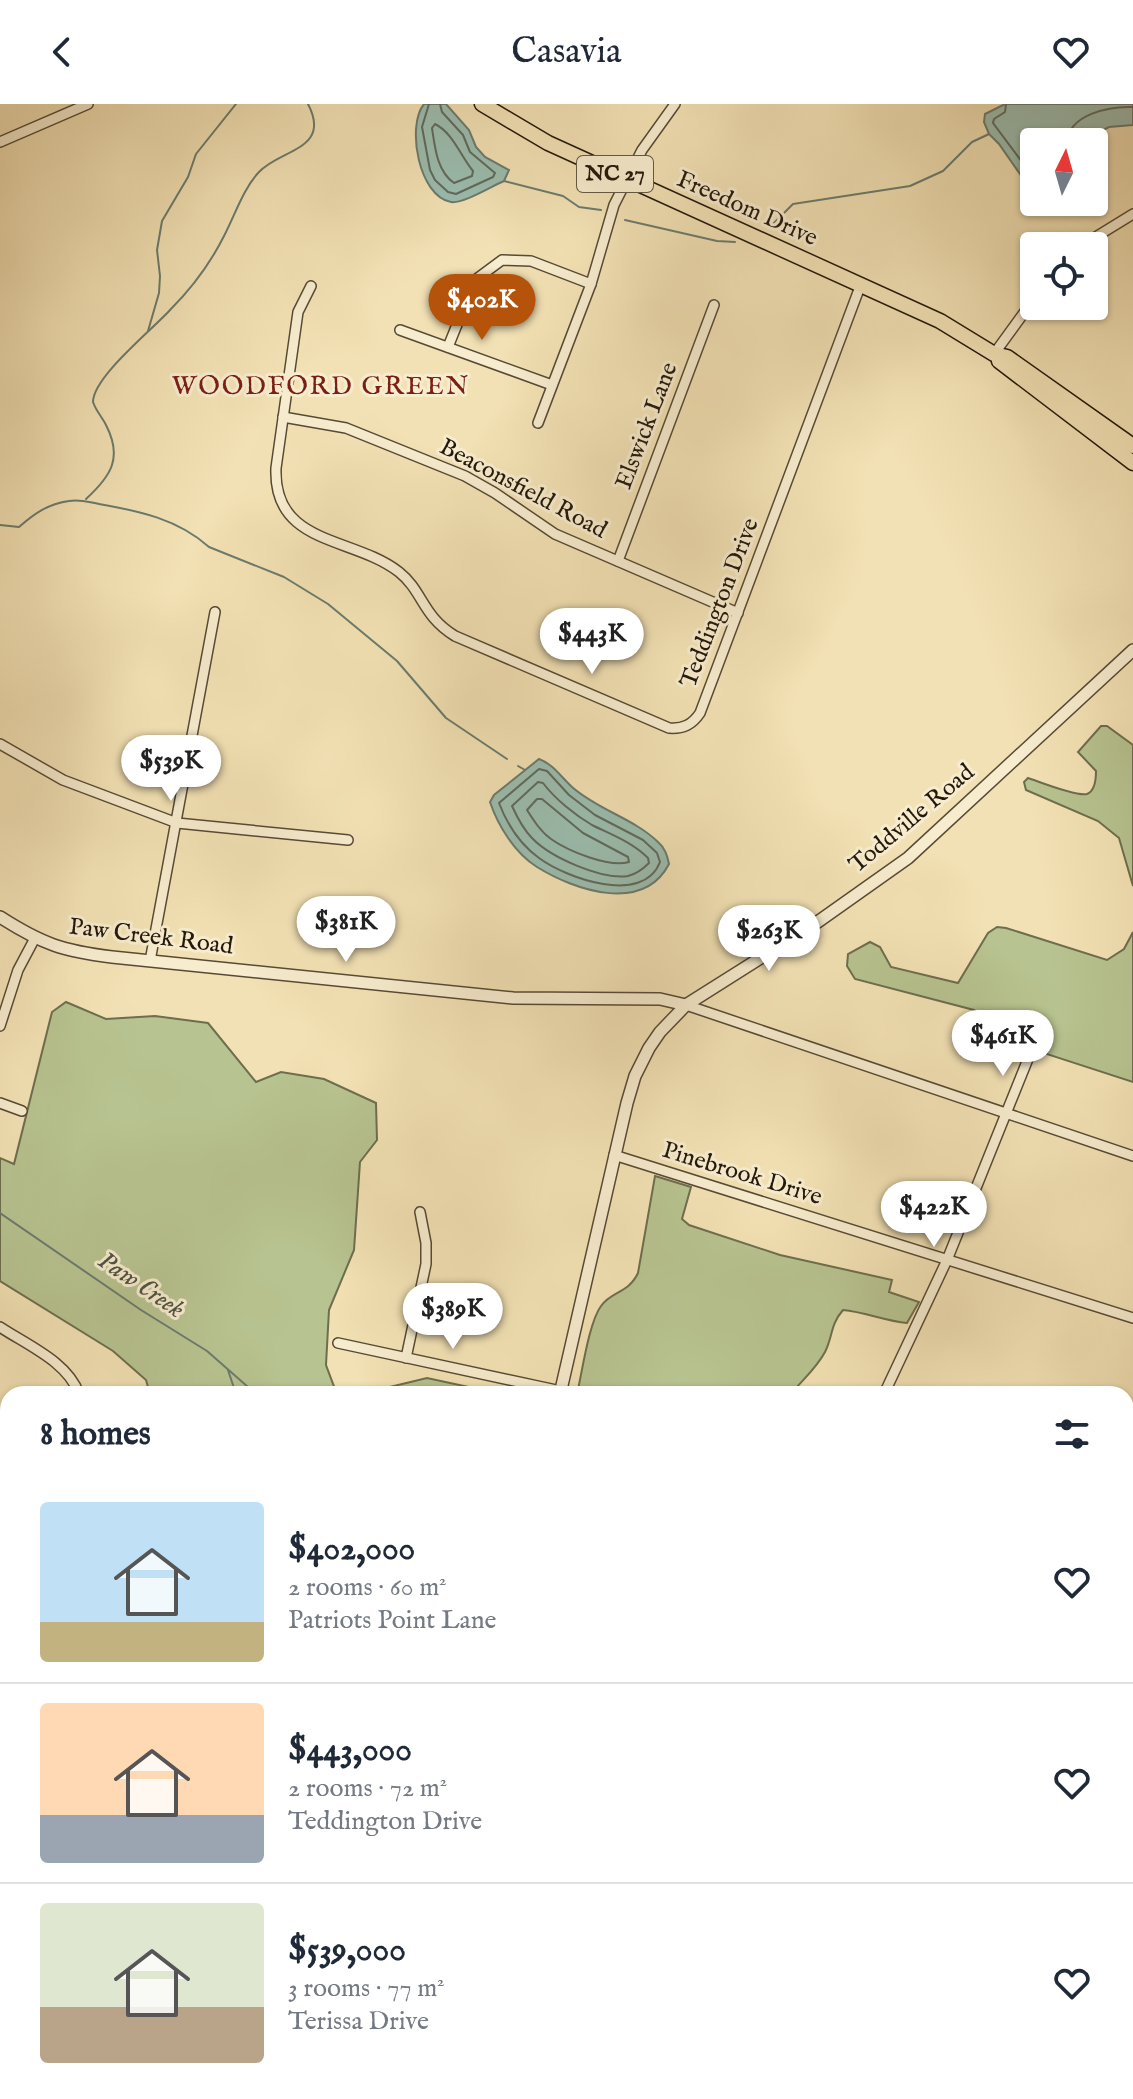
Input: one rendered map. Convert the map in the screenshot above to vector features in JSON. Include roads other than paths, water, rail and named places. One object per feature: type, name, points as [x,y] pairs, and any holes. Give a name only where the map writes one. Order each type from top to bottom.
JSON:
[{"type":"main road","name":"Freedom Drive","points":[[482,104],[548,143],[940,321],[994,354],[1007,357],[1133,446]]},
{"type":"main road","name":"Freedom Drive","points":[[994,354],[1001,364],[1133,463]]},
{"type":"street","points":[[538,423],[591,284],[608,223],[642,150],[675,104]]},
{"type":"street","points":[[0,142],[82,105]]},
{"type":"street","points":[[1104,232],[1133,214]]},
{"type":"street","points":[[448,347],[475,280],[502,260],[531,261],[591,284]]},
{"type":"street","name":"Teddington Drive","points":[[311,286],[298,312],[276,477],[280,500],[289,514],[312,533],[401,573],[431,617],[455,636],[669,728],[677,728],[692,723],[700,713],[861,284]]},
{"type":"street","name":"Elswick Lane","points":[[618,561],[714,305]]},
{"type":"street","points":[[994,354],[1020,318]]},
{"type":"street","points":[[400,330],[552,385]]},
{"type":"street","name":"Beaconsfield Road","points":[[283,417],[346,428],[465,476],[544,528],[738,613]]},
{"type":"street","points":[[150,961],[215,612]]},
{"type":"street","name":"Toddville Road","points":[[561,1386],[614,1155],[639,1067],[660,1032],[686,1005],[837,909],[908,858],[1133,650]]},
{"type":"street","points":[[0,744],[63,780],[177,823],[348,840]]},
{"type":"street","name":"Paw Creek Road","points":[[0,917],[35,938],[72,952],[513,998],[660,999],[686,1005]]},
{"type":"street","points":[[0,1026],[18,970],[35,938]]},
{"type":"street","points":[[686,1005],[1133,1156]]},
{"type":"street","points":[[888,1386],[947,1260],[1030,1054]]},
{"type":"street","points":[[0,1103],[22,1111]]},
{"type":"street","name":"Pinebrook Drive","points":[[614,1155],[1133,1318]]},
{"type":"street","points":[[406,1358],[426,1264],[426,1243],[420,1212]]},
{"type":"street","points":[[0,1327],[62,1368],[76,1386]]},
{"type":"street","points":[[338,1343],[533,1386]]},
{"type":"water","points":[[424,104],[446,104],[469,130],[476,147],[485,157],[509,170],[504,181],[456,202],[440,197],[424,175],[416,143],[416,128]]},
{"type":"water","points":[[1005,104],[1133,104],[1133,125],[1020,128],[1020,174],[989,134],[984,122],[985,114]]},
{"type":"water","points":[[539,759],[582,795],[638,827],[660,844],[669,864],[657,879],[643,889],[626,893],[588,889],[552,876],[515,847],[490,802],[494,795]]},
{"type":"waterway","points":[[148,331],[159,293],[157,250],[162,221],[188,177],[196,154],[236,104]]},
{"type":"waterway","points":[[86,499],[108,474],[114,457],[111,437],[93,402],[102,380],[200,275],[219,246],[248,186],[259,172],[309,140],[314,119],[308,104]]},
{"type":"waterway","points":[[771,226],[793,204],[910,186],[943,171],[972,142],[989,134]]},
{"type":"waterway","points":[[504,181],[563,196],[579,207],[601,210]]},
{"type":"waterway","points":[[625,220],[717,241],[735,242]]},
{"type":"waterway","points":[[0,525],[19,527],[48,507],[77,500],[129,510],[171,523],[209,547],[284,577],[328,604],[397,661],[446,718],[507,759]]},
{"type":"waterway","points":[[518,766],[525,770]]},
{"type":"waterway","name":"Paw Creek","points":[[0,1213],[141,1310],[207,1351],[247,1386]]},
{"type":"waterway","points":[[228,1370],[233,1386]]},
{"type":"district","name":"WOODFORD GREEN","points":[[321,386]]}]
